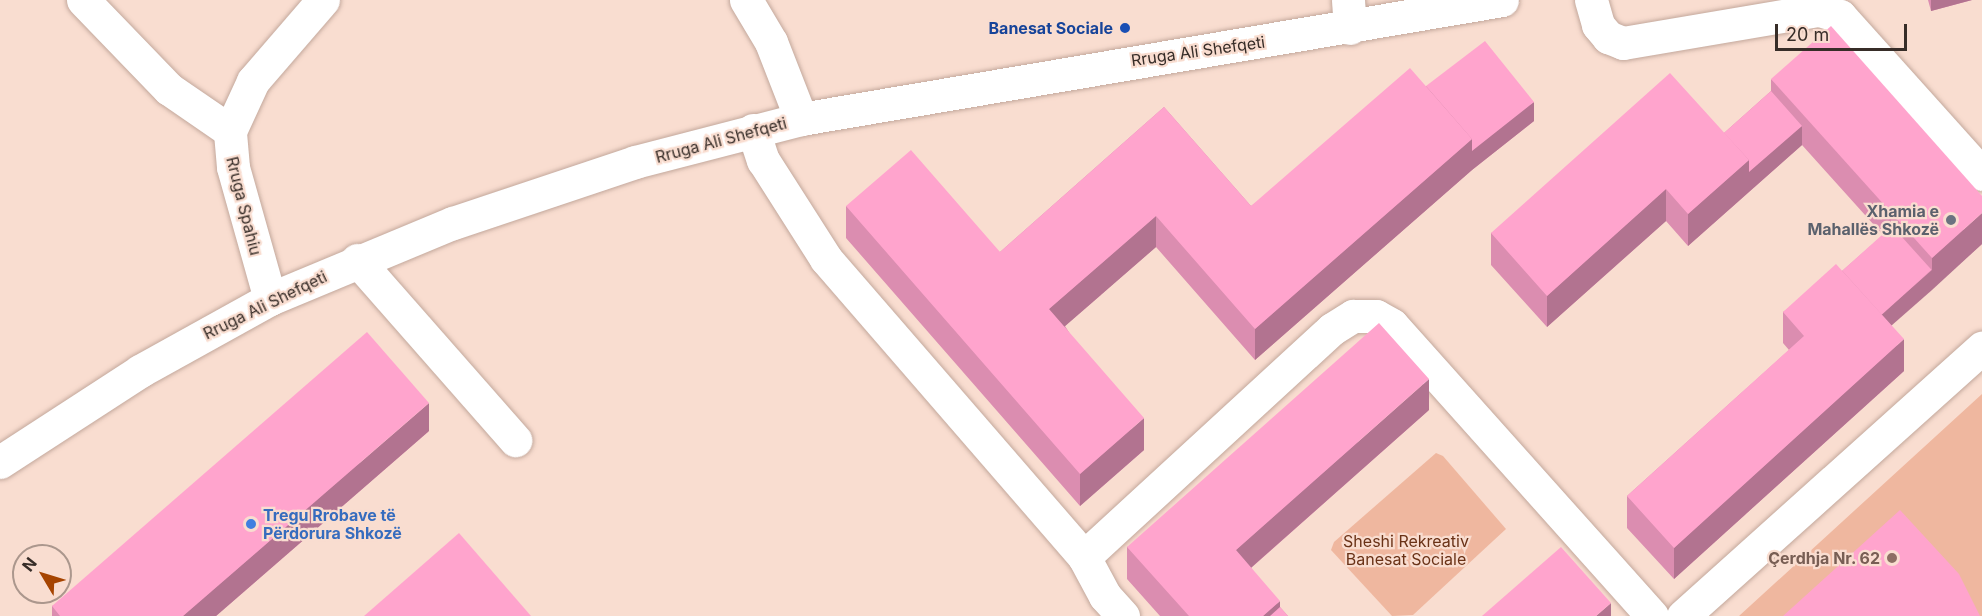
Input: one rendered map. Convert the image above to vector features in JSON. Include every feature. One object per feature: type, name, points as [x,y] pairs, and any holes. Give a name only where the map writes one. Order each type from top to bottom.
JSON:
[{"type":"street","points":[[83,0],[169,88],[230,130]]},
{"type":"street","points":[[746,0],[771,42],[801,119]]},
{"type":"street","name":"Rruga Ali Shefqeti","points":[[0,462],[140,371],[270,299],[357,260],[551,189],[753,130],[801,119],[1128,61],[1349,14],[1502,0]]},
{"type":"street","points":[[1592,0],[1598,25],[1608,37],[1623,43],[1819,10],[1840,16],[1982,174]]},
{"type":"street","name":"Rruga Spahiu","points":[[270,299],[233,167],[230,130],[253,81],[318,2]]},
{"type":"street","points":[[753,130],[774,180],[826,259],[1084,557],[1105,596],[1124,616]]},
{"type":"street","points":[[357,260],[515,440]]},
{"type":"street","points":[[1084,557],[1332,329],[1353,316],[1376,316],[1392,325],[1652,616]]},
{"type":"street","points":[[1683,616],[1982,348]]},
{"type":"green space","name":"Çerdhja Nr. 62","points":[[1982,394],[1982,616],[1739,616],[1866,500]]},
{"type":"green space","name":"Sheshi Rekreativ Banesat Sociale","points":[[1436,453],[1443,456],[1506,529],[1413,615],[1392,616],[1331,550],[1334,542]]},
{"type":"building","points":[[1831,26],[1982,196],[1982,213],[1932,258],[1771,79]]},
{"type":"building","points":[[1485,41],[1534,102],[1472,151],[1472,139],[1426,86]]},
{"type":"building","points":[[1410,68],[1472,139],[1255,329],[1156,216],[1049,309],[1144,418],[1080,474],[846,206],[911,150],[1000,252],[1164,107],[1251,206]]},
{"type":"building","points":[[1670,73],[1749,160],[1688,214],[1666,189],[1547,296],[1491,233]]},
{"type":"building","points":[[1771,91],[1802,126],[1749,172],[1749,160],[1724,133]]},
{"type":"building","points":[[1892,226],[1931,270],[1882,315],[1842,271]]},
{"type":"building","points":[[1836,264],[1904,339],[1674,548],[1627,496],[1804,336],[1783,312]]},
{"type":"building","points":[[1379,323],[1429,379],[1236,550],[1280,601],[1263,616],[1189,616],[1127,547]]},
{"type":"building","name":"Tregu Rrobave të Përdorura Shkozë","points":[[367,332],[429,403],[183,616],[60,616],[52,606],[72,604],[72,589]]},
{"type":"building","points":[[1900,510],[1959,574],[1980,616],[1783,616]]},
{"type":"building","points":[[459,533],[531,616],[364,616]]},
{"type":"building","points":[[1561,547],[1611,603],[1596,616],[1482,616]]},
{"type":"building","points":[[1280,607],[1288,616],[1270,616]]},
{"type":"place","name":"Banesat Sociale","points":[[1125,28]]},
{"type":"place","name":"Xhamia e Mahallës Shkozë","points":[[1951,220]]},
{"type":"place","name":"Tregu Rrobave të Përdorura Shkozë","points":[[251,524]]},
{"type":"place","name":"Çerdhja Nr. 62","points":[[1892,558]]}]
